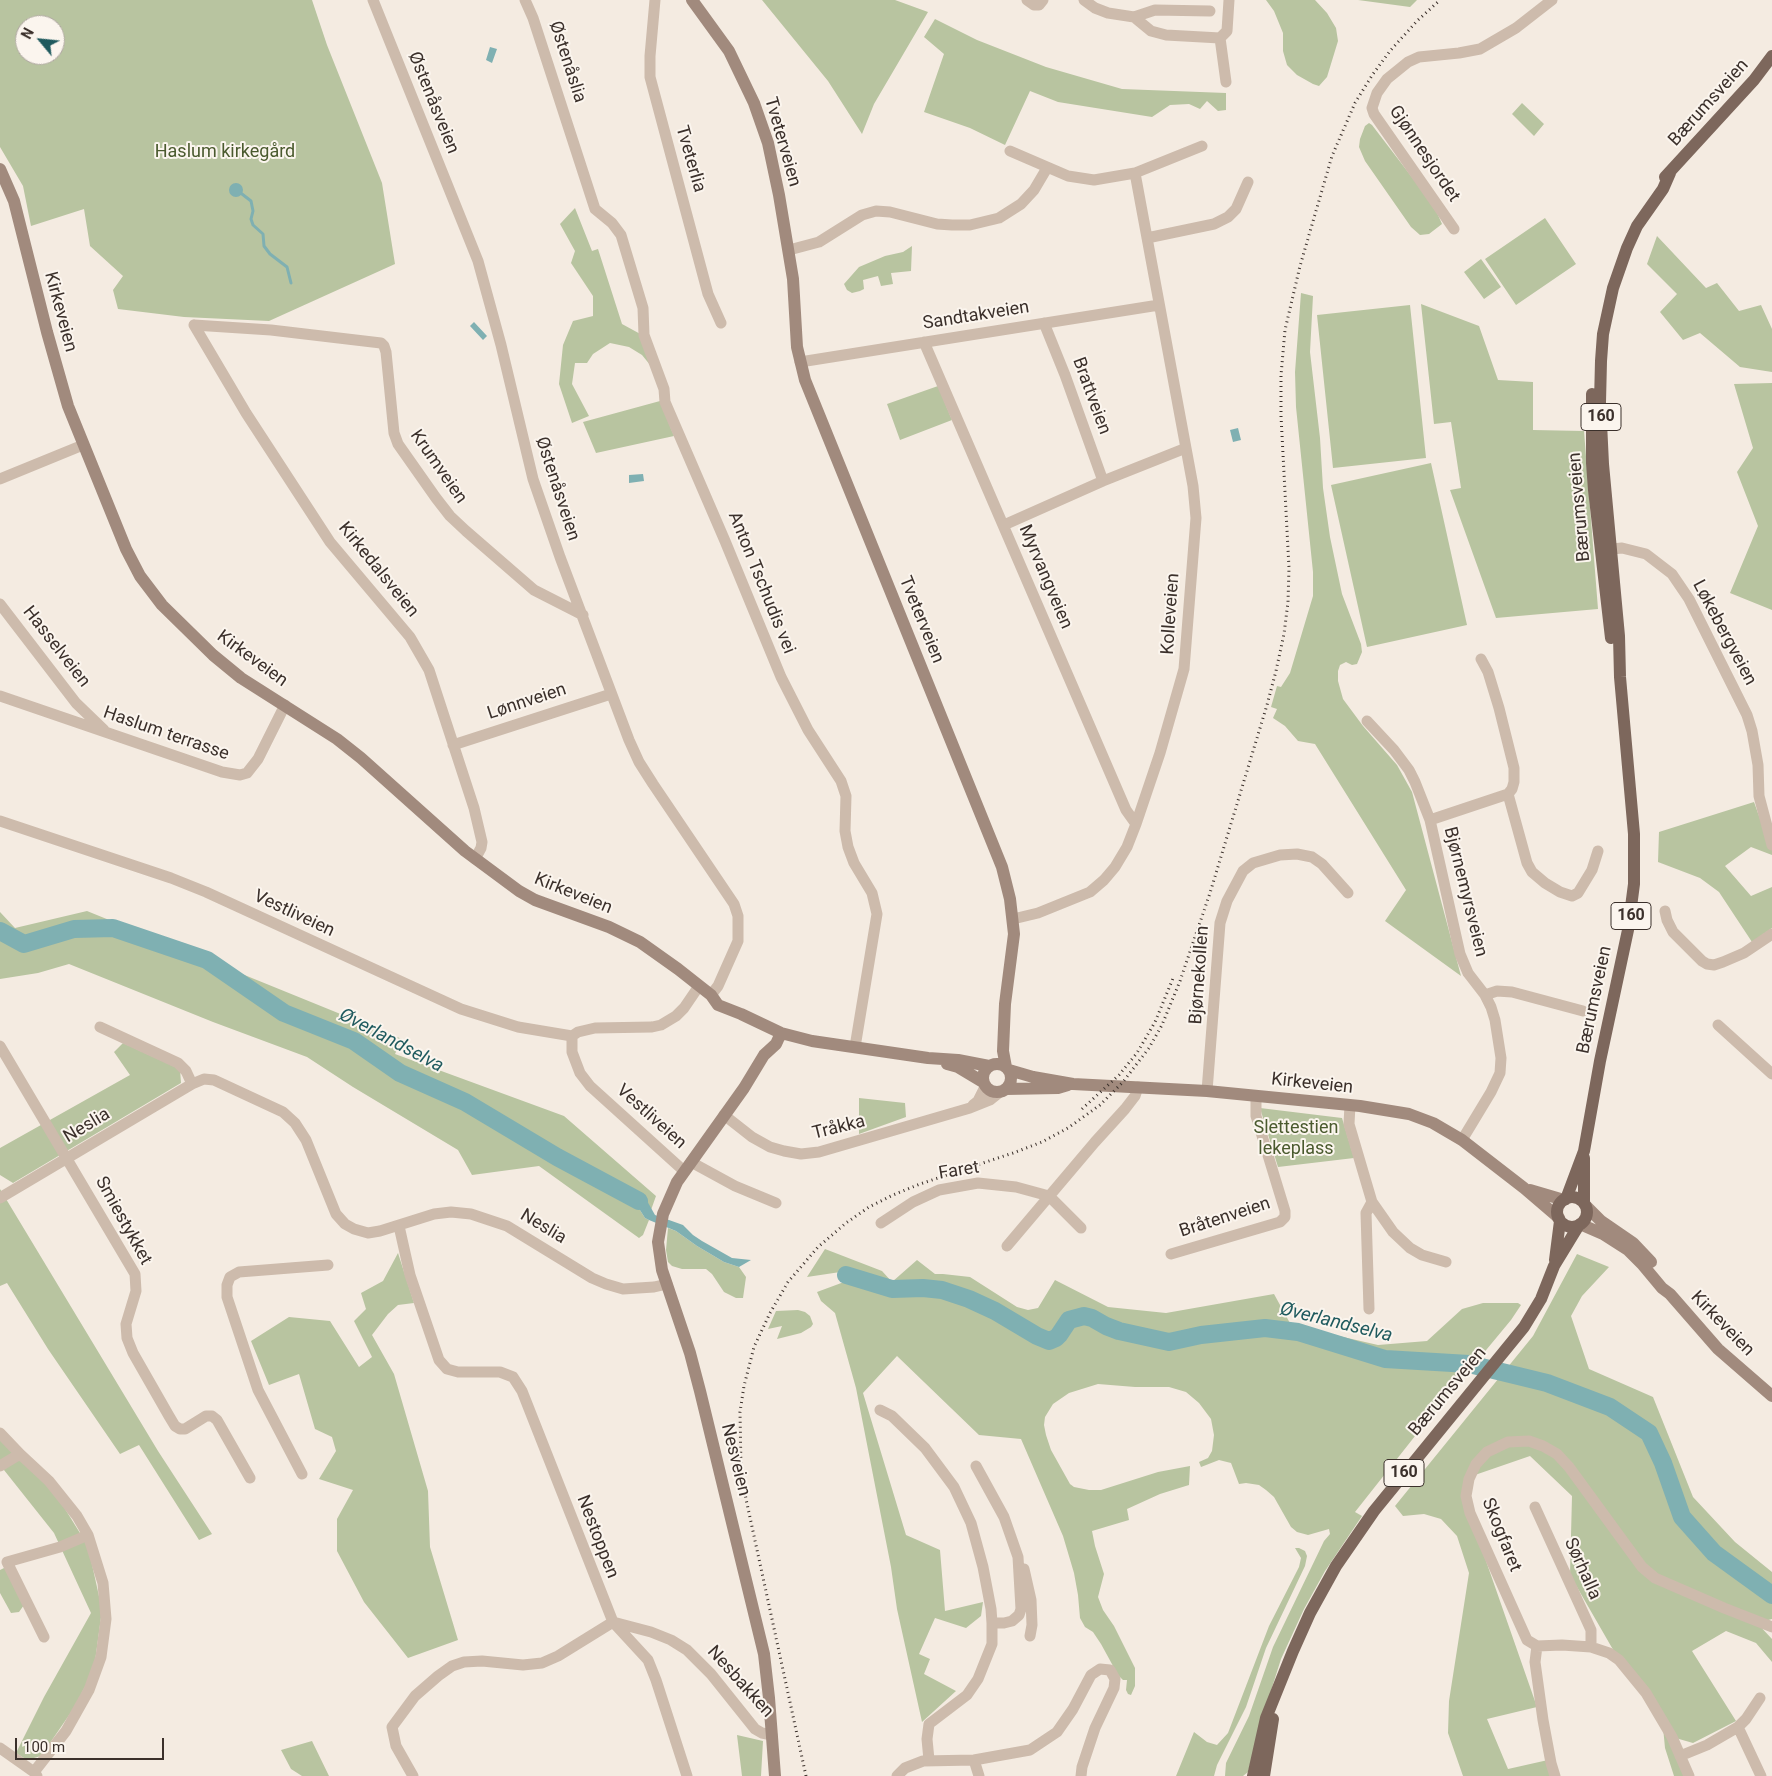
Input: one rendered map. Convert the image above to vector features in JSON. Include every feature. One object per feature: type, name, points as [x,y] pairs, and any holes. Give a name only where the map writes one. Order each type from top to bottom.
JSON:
[{"type":"main road","name":"Tveterveien","points":[[692,0],[729,51],[754,103],[768,143],[789,250],[800,362],[811,394],[990,836],[1006,882],[1013,919],[1012,951],[1005,1004],[1003,1051],[1008,1068]]},
{"type":"main road","name":"Bærumsveien","points":[[1585,1204],[1584,1151],[1600,1061],[1628,930],[1634,884],[1634,834],[1620,677],[1619,636],[1592,463],[1592,381],[1596,327],[1606,284],[1625,234],[1642,204],[1655,186],[1670,173],[1758,76],[1772,56]]},
{"type":"main road","name":"Kirkeveien","points":[[0,169],[14,200],[61,383],[83,445],[126,549],[140,576],[152,592],[175,619],[213,655],[241,678],[323,729],[355,753],[475,859],[511,885],[534,900],[609,927],[640,942],[668,961],[705,991],[722,999],[741,1014],[776,1030],[812,1041],[991,1065]]},
{"type":"main road","name":"Tveterveien","points":[[991,1065],[1005,1004]]},
{"type":"main road","name":"Nesveien","points":[[775,1776],[766,1669],[752,1604],[698,1381],[666,1284],[658,1249],[659,1227],[671,1194],[744,1088],[764,1055],[776,1044],[776,1030]]},
{"type":"main road","name":"Kirkeveien","points":[[928,1058],[958,1067],[984,1084]]},
{"type":"main road","points":[[1002,1064],[1008,1068],[1011,1080],[1003,1091],[995,1092],[984,1084],[984,1072],[991,1065],[1002,1064]]},
{"type":"main road","name":"Kirkeveien","points":[[1008,1068],[1032,1077],[1073,1084],[1207,1091],[1350,1105],[1409,1114],[1433,1123],[1462,1140],[1524,1188],[1560,1219]]},
{"type":"main road","name":"Kirkeveien","points":[[1003,1091],[1058,1088],[1073,1084]]},
{"type":"main road","name":"Bærumsveien","points":[[1565,1199],[1584,1151]]},
{"type":"main road","name":"Kirkeveien","points":[[1524,1188],[1565,1199]]},
{"type":"main road","points":[[1565,1199],[1576,1198],[1585,1204]]},
{"type":"main road","name":"160","points":[[1560,1219],[1558,1208],[1565,1199]]},
{"type":"main road","name":"Kirkeveien","points":[[1585,1204],[1601,1221],[1640,1250],[1666,1284],[1670,1294]]},
{"type":"main road","name":"160","points":[[1579,1225],[1586,1216],[1585,1204]]},
{"type":"main road","name":"Bærumsveien","points":[[1554,1266],[1560,1219]]},
{"type":"main road","points":[[1560,1219],[1568,1226],[1579,1225]]},
{"type":"main road","name":"Bærumsveien","points":[[1252,1776],[1266,1718],[1301,1631],[1336,1566],[1379,1505],[1524,1327],[1541,1299],[1554,1266],[1579,1225]]},
{"type":"main road","name":"Kirkeveien","points":[[1579,1225],[1608,1237],[1628,1250],[1718,1349],[1772,1396]]},
{"type":"main road","name":"Bærumsveien","points":[[1264,1776],[1277,1694]]},
{"type":"street","name":"Østenåsveien","points":[[373,0],[478,261],[501,345],[533,479],[611,694],[639,762],[734,904],[738,916],[738,941],[718,986],[705,991]]},
{"type":"street","name":"Østenåslia","points":[[525,0],[533,18],[572,137]]},
{"type":"street","name":"Tveterlia","points":[[656,0],[650,56],[650,77],[708,294],[720,323]]},
{"type":"street","points":[[1027,0],[1034,5],[1038,5],[1043,0]]},
{"type":"street","points":[[1084,0],[1095,8],[1108,13],[1134,17],[1155,10],[1210,11]]},
{"type":"street","points":[[1134,17],[1151,31],[1166,35],[1220,38],[1227,31],[1229,0]]},
{"type":"street","name":"Gjønnesjordet","points":[[1454,229],[1378,121],[1372,108],[1377,93],[1386,79],[1408,62],[1420,57],[1471,51],[1490,44],[1510,32],[1552,0]]},
{"type":"street","points":[[1220,38],[1226,82]]},
{"type":"street","name":"Anton Tschudis vei","points":[[572,137],[595,209],[612,223],[621,235],[643,308],[644,335],[664,389],[665,402],[725,541],[780,677],[808,730],[841,781],[847,805],[845,832],[848,847],[854,863],[872,893],[877,914],[876,931],[855,1047]]},
{"type":"street","points":[[1010,151],[1068,176],[1094,180],[1135,173],[1202,146]]},
{"type":"street","points":[[789,250],[819,242],[862,215],[876,211],[898,214],[937,224],[952,225],[970,225],[999,218],[1021,204],[1034,190],[1047,168]]},
{"type":"street","name":"Kolleveien","points":[[1013,919],[1038,913],[1090,892],[1116,867],[1128,847],[1136,824],[1174,706],[1186,656],[1196,518],[1193,486],[1135,173]]},
{"type":"street","points":[[1147,238],[1214,224],[1236,209],[1248,182]]},
{"type":"street","name":"Sandtakveien","points":[[800,362],[1159,305]]},
{"type":"street","name":"Brattveien","points":[[1044,323],[1065,374],[1103,481]]},
{"type":"street","name":"Krumveien","points":[[194,325],[271,330],[381,344],[384,346],[394,433],[398,444],[436,498],[466,532],[534,590],[583,615]]},
{"type":"street","name":"Kirkedalsveien","points":[[194,325],[246,413],[330,542],[410,637],[429,670],[474,808],[482,842],[475,859]]},
{"type":"street","name":"Myrvangveien","points":[[924,342],[1126,810],[1136,824]]},
{"type":"street","points":[[0,478],[83,445]]},
{"type":"street","points":[[1004,525],[1103,481],[1186,448]]},
{"type":"street","name":"Løkebergveien","points":[[1606,550],[1622,548],[1646,554],[1672,574],[1690,599],[1747,715],[1758,764],[1760,796],[1772,845]]},
{"type":"street","name":"Hasselveien","points":[[0,604],[76,702],[107,733]]},
{"type":"street","points":[[1481,659],[1488,672],[1514,768],[1514,782],[1508,794],[1532,872],[1545,883],[1560,892],[1572,896],[1578,893],[1592,870],[1598,851]]},
{"type":"street","name":"Lønnveien","points":[[453,745],[611,694]]},
{"type":"street","name":"Haslum terrasse","points":[[0,696],[222,772],[240,775],[247,773],[258,759],[285,705]]},
{"type":"street","name":"Bjørnemyrsveien","points":[[1367,721],[1394,750],[1409,770],[1430,820],[1460,954],[1468,973],[1485,995],[1491,1007],[1494,1020],[1501,1058],[1500,1073],[1491,1092],[1462,1140]]},
{"type":"street","name":"Bjørnemyrsveien","points":[[1430,820],[1508,794]]},
{"type":"street","name":"Vestliveien","points":[[0,820],[206,892],[461,1009],[518,1027],[572,1036],[578,1032],[595,1028],[652,1028],[676,1016],[705,991]]},
{"type":"street","name":"Bjørnekollen","points":[[1207,1091],[1220,923],[1227,901],[1243,871],[1253,863],[1280,855],[1297,854],[1312,857],[1322,864],[1348,893]]},
{"type":"street","points":[[1665,911],[1673,932],[1707,964],[1714,965],[1737,956],[1772,934]]},
{"type":"street","points":[[1485,995],[1496,991],[1512,992],[1583,1011]]},
{"type":"street","points":[[1718,1025],[1772,1074]]},
{"type":"street","points":[[100,1027],[178,1063],[186,1071],[192,1084]]},
{"type":"street","name":"Vestliveien","points":[[572,1036],[572,1052],[580,1073],[590,1086],[688,1167]]},
{"type":"street","name":"Smiestykket","points":[[0,1046],[134,1274],[136,1291],[126,1324],[127,1338],[175,1426],[185,1429],[206,1416],[212,1416],[217,1420],[250,1478]]},
{"type":"street","name":"Neslia","points":[[0,1198],[192,1084],[204,1079],[214,1080],[263,1101],[283,1112],[295,1123],[306,1140],[336,1214],[345,1224],[354,1229],[368,1232],[399,1226],[434,1214],[450,1212],[471,1214],[507,1226],[592,1278],[606,1284],[623,1289],[654,1287],[666,1284]]},
{"type":"street","points":[[970,1108],[978,1100],[984,1084]]},
{"type":"street","points":[[1007,1246],[1125,1109],[1135,1096],[1138,1087]]},
{"type":"street","name":"Tråkka","points":[[724,1115],[752,1137],[770,1147],[801,1154],[832,1150],[970,1108],[990,1100],[1003,1091]]},
{"type":"street","name":"Bråtenveien","points":[[1171,1254],[1280,1222],[1285,1217],[1285,1211],[1256,1116],[1256,1096]]},
{"type":"street","points":[[1350,1105],[1349,1124],[1372,1202],[1393,1232],[1410,1248],[1422,1255],[1446,1262]]},
{"type":"street","points":[[688,1167],[776,1203]]},
{"type":"street","name":"Faret","points":[[881,1223],[913,1202],[939,1190],[978,1184],[1033,1190],[1049,1196],[1081,1228]]},
{"type":"street","points":[[1369,1309],[1366,1213],[1372,1202]]},
{"type":"street","name":"Nestoppen","points":[[399,1226],[410,1275],[439,1360],[446,1369],[458,1372],[500,1372],[513,1377],[522,1391],[612,1622],[648,1660],[687,1776]]},
{"type":"street","points":[[302,1474],[258,1390],[227,1297],[227,1285],[230,1277],[239,1272],[328,1265]]},
{"type":"street","points":[[880,1410],[892,1416],[925,1448],[954,1487],[971,1523],[983,1567],[991,1609],[992,1644],[978,1679],[967,1695],[929,1724],[926,1739],[929,1760]]},
{"type":"street","points":[[0,1433],[59,1493],[77,1516],[88,1535],[103,1584],[106,1619],[101,1657],[89,1690],[66,1731],[36,1774],[0,1748]]},
{"type":"street","name":"Skogfaret","points":[[1537,1646],[1527,1640],[1473,1521],[1466,1496],[1469,1479],[1476,1464],[1486,1452],[1508,1442],[1529,1441],[1558,1454],[1584,1484],[1633,1557],[1642,1568],[1655,1578],[1772,1627]]},
{"type":"street","points":[[0,1466],[20,1454]]},
{"type":"street","points":[[976,1466],[1004,1517],[1018,1557],[1021,1600],[1019,1615],[1012,1621],[992,1623]]},
{"type":"street","name":"Sørhalla","points":[[1535,1507],[1590,1630],[1592,1647]]},
{"type":"street","points":[[44,1637],[7,1562],[60,1546],[88,1535]]},
{"type":"street","points":[[1018,1566],[1024,1568],[1031,1600],[1032,1625],[1030,1636]]},
{"type":"street","points":[[413,1776],[396,1746],[392,1727],[415,1696],[438,1676],[452,1666],[464,1662],[482,1661],[523,1665],[542,1663],[558,1656],[612,1622]]},
{"type":"street","name":"Nesbakken","points":[[612,1622],[651,1632],[687,1650],[711,1674],[755,1730],[772,1735]]},
{"type":"street","points":[[1555,1776],[1543,1720],[1535,1662],[1537,1646],[1592,1647],[1609,1653],[1618,1660],[1646,1693],[1672,1737],[1689,1776]]},
{"type":"street","points":[[897,1776],[912,1764],[929,1760],[974,1760],[1030,1750],[1057,1732],[1073,1709],[1091,1675],[1100,1669],[1110,1670],[1115,1680],[1114,1688],[1095,1728],[1082,1766],[1081,1776]]},
{"type":"street","points":[[1680,1756],[1706,1745],[1738,1727],[1746,1719],[1760,1698]]},
{"type":"street","points":[[1738,1727],[1761,1776]]},
{"type":"street","points":[[974,1760],[979,1776]]},
{"type":"green space","name":"Haslum kirkegård","points":[[0,0],[312,0],[327,45],[382,183],[395,264],[269,321],[184,317],[118,309],[113,290],[123,276],[90,246],[84,209],[31,226],[23,186],[0,147]]},
{"type":"green space","points":[[762,0],[895,0],[928,12],[874,104],[862,134],[828,81]]},
{"type":"green space","points":[[1266,0],[1315,0],[1327,13],[1336,28],[1338,41],[1327,77],[1319,86],[1297,75],[1287,65],[1283,51],[1283,33],[1274,11]]},
{"type":"green space","points":[[1358,0],[1417,0],[1410,7]]},
{"type":"green space","points":[[935,19],[977,40],[1046,67],[1122,89],[1226,93],[1226,110],[1218,111],[1207,101],[1200,109],[1189,104],[1170,105],[1152,117],[1058,102],[1030,91],[1005,145],[970,128],[924,112],[944,54],[924,37]]},
{"type":"green space","points":[[1522,103],[1544,124],[1534,136],[1512,114]]},
{"type":"green space","points":[[1369,123],[1434,206],[1442,224],[1429,234],[1420,235],[1411,227],[1365,161],[1359,147],[1365,126]]},
{"type":"green space","points":[[575,208],[592,251],[598,249],[622,324],[644,336],[655,371],[642,355],[629,347],[610,343],[593,354],[587,363],[575,363],[572,384],[589,416],[572,423],[559,384],[563,345],[573,321],[593,316],[593,296],[571,263],[575,251],[560,224]]},
{"type":"green space","points":[[1545,218],[1576,264],[1516,305],[1485,259]]},
{"type":"green space","points":[[1657,236],[1706,288],[1717,283],[1739,311],[1761,305],[1772,329],[1772,372],[1740,367],[1700,333],[1683,340],[1660,312],[1677,294],[1647,264]]},
{"type":"green space","points":[[912,246],[911,271],[891,273],[893,284],[881,286],[878,276],[863,280],[864,289],[860,291],[852,293],[847,290],[844,284],[859,267],[885,256],[903,252]]},
{"type":"green space","points":[[1481,259],[1501,287],[1484,299],[1464,272]]},
{"type":"green space","points":[[1301,293],[1313,296],[1310,352],[1320,438],[1323,488],[1330,537],[1342,594],[1361,644],[1362,652],[1357,664],[1352,665],[1346,662],[1340,665],[1338,681],[1343,699],[1363,726],[1397,765],[1412,792],[1461,976],[1385,921],[1406,890],[1315,744],[1298,741],[1285,726],[1273,718],[1277,709],[1271,707],[1277,686],[1281,687],[1290,673],[1313,596],[1313,572],[1296,407],[1295,372]]},
{"type":"green space","points":[[1421,304],[1479,326],[1498,380],[1533,382],[1533,430],[1584,431],[1598,609],[1496,618],[1450,490],[1461,488],[1451,422],[1434,424]]},
{"type":"green space","points":[[1410,305],[1426,458],[1333,468],[1317,315]]},
{"type":"green space","points":[[1772,383],[1772,610],[1730,593],[1758,526],[1737,472],[1753,448],[1734,384]]},
{"type":"green space","points":[[938,386],[952,420],[900,440],[887,404]]},
{"type":"green space","points":[[660,401],[674,436],[596,453],[583,422]]},
{"type":"green space","points":[[1431,463],[1467,625],[1367,647],[1331,485]]},
{"type":"green space","points":[[1754,802],[1763,827],[1772,827],[1772,855],[1751,847],[1725,866],[1751,896],[1772,887],[1772,928],[1752,942],[1719,892],[1700,878],[1658,862],[1659,832]]},
{"type":"green space","points":[[87,911],[402,1039],[395,1054],[564,1116],[656,1196],[651,1210],[641,1193],[623,1184],[618,1195],[638,1207],[645,1218],[649,1220],[643,1235],[639,1238],[539,1166],[472,1175],[458,1150],[307,1057],[213,1022],[69,964],[38,973],[0,979],[0,912],[15,928]]},
{"type":"green space","points":[[123,1043],[180,1069],[181,1083],[13,1183],[0,1175],[0,1148],[130,1075],[114,1052]]},
{"type":"green space","points":[[859,1098],[905,1103],[906,1117],[859,1134]]},
{"type":"green space","name":"Slettestien lekeplass","points":[[1260,1108],[1342,1118],[1354,1158],[1278,1167]]},
{"type":"green space","points":[[0,1189],[158,1451],[212,1534],[199,1540],[139,1445],[120,1454],[48,1349],[7,1283],[0,1286]]},
{"type":"green space","points":[[668,1228],[676,1231],[724,1262],[739,1267],[746,1277],[743,1298],[736,1298],[724,1292],[712,1274],[706,1269],[682,1269],[672,1266],[668,1262],[666,1250]]},
{"type":"green space","points":[[825,1249],[882,1271],[892,1282],[917,1260],[935,1274],[970,1277],[1017,1307],[1028,1310],[1038,1308],[1055,1280],[1108,1307],[1166,1313],[1274,1294],[1291,1325],[1378,1345],[1427,1341],[1462,1309],[1483,1303],[1518,1303],[1521,1305],[1511,1320],[1355,1512],[1362,1516],[1325,1571],[1304,1609],[1281,1659],[1248,1772],[1243,1776],[1225,1776],[1226,1763],[1249,1716],[1273,1647],[1324,1541],[1330,1534],[1329,1529],[1308,1535],[1297,1532],[1291,1527],[1274,1497],[1266,1490],[1259,1485],[1239,1484],[1231,1463],[1219,1460],[1201,1467],[1199,1462],[1208,1458],[1212,1451],[1214,1435],[1211,1419],[1199,1403],[1186,1392],[1169,1387],[1098,1384],[1069,1393],[1053,1404],[1045,1417],[1046,1435],[1051,1450],[1070,1484],[1074,1487],[1101,1490],[1158,1472],[1190,1466],[1189,1485],[1160,1494],[1127,1509],[1129,1520],[1092,1531],[1104,1574],[1098,1597],[1103,1610],[1114,1626],[1135,1668],[1135,1686],[1131,1695],[1128,1694],[1126,1690],[1127,1680],[1123,1680],[1118,1675],[1093,1632],[1085,1627],[1080,1618],[1074,1573],[1063,1536],[1021,1439],[979,1435],[897,1356],[863,1393],[906,1535],[940,1550],[945,1611],[983,1602],[981,1616],[966,1628],[935,1618],[919,1654],[930,1659],[924,1674],[956,1691],[922,1722],[897,1609],[891,1567],[856,1388],[835,1313],[821,1301],[817,1292],[844,1282],[847,1271],[807,1277]]},
{"type":"green space","points":[[398,1253],[414,1303],[398,1305],[388,1314],[372,1335],[394,1374],[428,1491],[430,1547],[458,1640],[408,1658],[364,1602],[337,1551],[337,1519],[353,1490],[319,1479],[336,1451],[332,1437],[315,1429],[299,1374],[269,1385],[251,1341],[289,1317],[330,1321],[359,1367],[372,1357],[354,1321],[366,1309],[361,1293],[383,1281]]},
{"type":"green space","points":[[1577,1254],[1609,1267],[1582,1296],[1571,1316],[1589,1369],[1653,1397],[1693,1497],[1735,1542],[1772,1572],[1772,1619],[1757,1623],[1772,1639],[1772,1662],[1756,1643],[1726,1631],[1692,1651],[1736,1721],[1693,1743],[1672,1737],[1619,1660],[1570,1575],[1572,1496],[1530,1456],[1472,1476],[1464,1498],[1537,1707],[1487,1719],[1508,1769],[1548,1760],[1554,1776],[1463,1776],[1448,1733],[1449,1701],[1469,1573],[1457,1536],[1441,1519],[1424,1514],[1403,1516],[1395,1506],[1533,1336]]},
{"type":"green space","points":[[798,1310],[810,1316],[813,1324],[811,1327],[801,1333],[777,1339],[782,1326],[768,1329],[776,1311]]},
{"type":"green space","points":[[0,1434],[57,1496],[88,1546],[102,1610],[94,1669],[74,1708],[41,1756],[27,1760],[16,1753],[44,1697],[91,1613],[54,1533],[0,1465]]},
{"type":"green space","points":[[1295,1548],[1305,1551],[1307,1556],[1305,1566],[1266,1648],[1246,1707],[1217,1765],[1214,1776],[1176,1776],[1194,1732],[1207,1742],[1217,1745],[1228,1733],[1269,1626],[1299,1567],[1301,1558]]},
{"type":"green space","points":[[6,1567],[24,1605],[19,1612],[11,1613],[0,1593],[0,1570]]},
{"type":"green space","points":[[1663,1727],[1686,1776],[1674,1776],[1665,1748]]},
{"type":"green space","points":[[737,1735],[763,1741],[761,1776],[742,1776]]},
{"type":"green space","points":[[312,1741],[329,1776],[302,1776],[291,1769],[281,1750]]},
{"type":"water","points":[[490,47],[497,49],[492,63],[486,60]]},
{"type":"water","points":[[233,183],[239,183],[243,190],[239,197],[233,197],[229,193],[229,187]]},
{"type":"water","points":[[474,322],[487,336],[483,340],[470,326]]},
{"type":"water","points":[[1238,428],[1241,440],[1233,442],[1230,430]]},
{"type":"water","points":[[643,474],[644,481],[629,483],[629,475]]},
{"type":"water","points":[[623,1184],[641,1193],[655,1215],[683,1225],[693,1235],[732,1258],[751,1260],[739,1267],[724,1262],[676,1231],[645,1218],[638,1207],[618,1195]]},
{"type":"waterway","points":[[242,194],[251,201],[253,211],[251,219],[253,225],[263,234],[264,246],[270,254],[287,267],[291,283]]},
{"type":"waterway","name":"Øverlandselva","points":[[0,931],[24,944],[74,929],[113,928],[207,960],[284,1013],[354,1041],[400,1073],[465,1102],[557,1157],[639,1201]]},
{"type":"waterway","name":"Øverlandselva","points":[[846,1275],[892,1289],[923,1288],[942,1290],[969,1299],[995,1311],[1049,1341],[1059,1335],[1069,1320],[1084,1316],[1119,1331],[1169,1342],[1201,1335],[1265,1328],[1298,1332],[1385,1359],[1469,1364],[1547,1383],[1610,1407],[1649,1433],[1663,1463],[1682,1517],[1714,1553],[1772,1595]]},
{"type":"railway","points":[[806,1776],[741,1469],[740,1412],[744,1386],[754,1347],[770,1313],[788,1282],[818,1247],[846,1223],[869,1207],[893,1195],[1042,1142],[1068,1128],[1100,1105],[1123,1082],[1149,1048],[1162,1025],[1180,981],[1210,893],[1267,705],[1284,634],[1288,602],[1289,568],[1281,416],[1281,375],[1285,330],[1300,266],[1332,156],[1355,103],[1390,51],[1417,21],[1440,0]]},
{"type":"railway","points":[[1082,1109],[1119,1075],[1137,1053],[1155,1022],[1174,976]]}]
